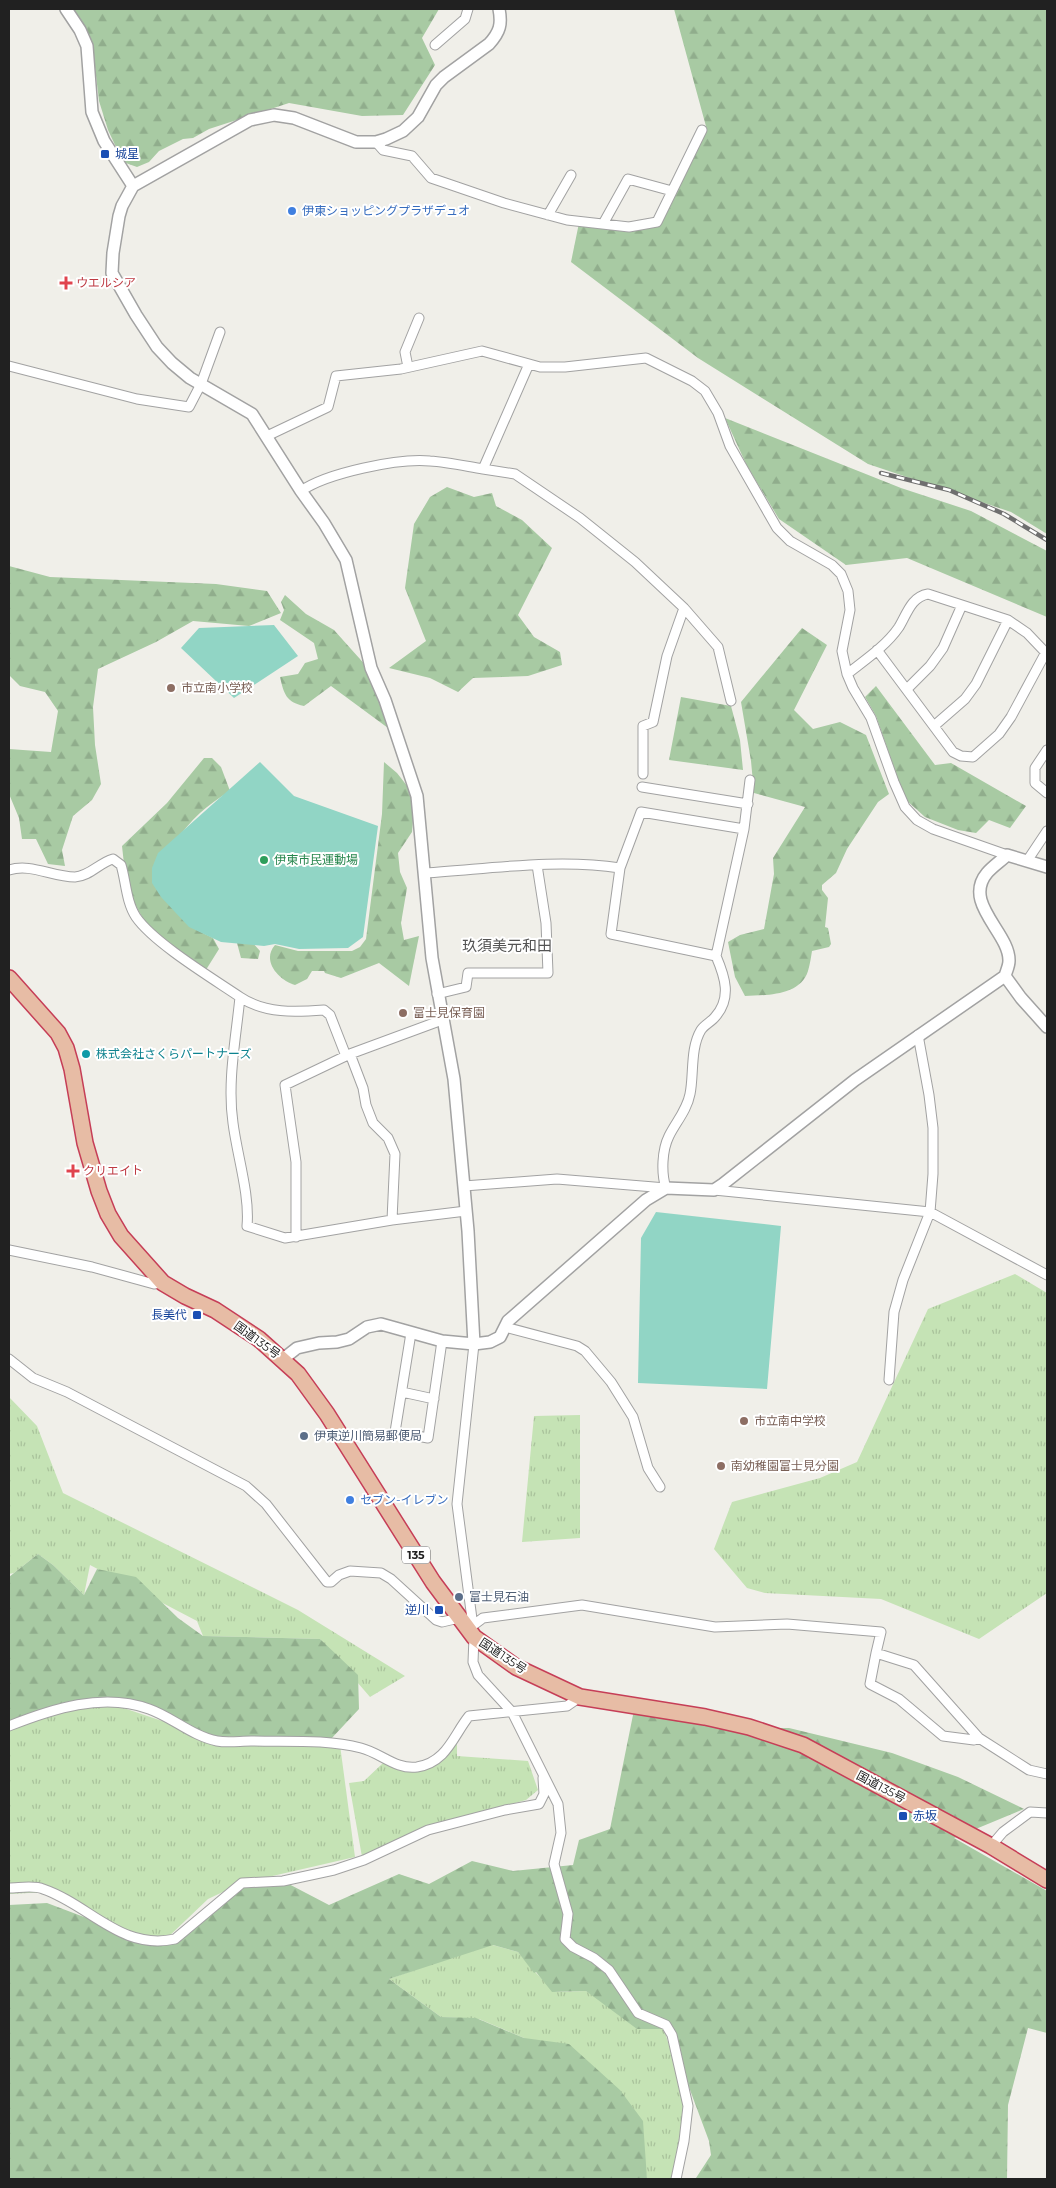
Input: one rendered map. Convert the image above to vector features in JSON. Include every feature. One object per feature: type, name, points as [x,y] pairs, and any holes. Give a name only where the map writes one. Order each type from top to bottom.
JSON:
[{"type":"highway","name":"国道135号","points":[[9,978],[58,1033],[66,1048],[72,1069],[85,1143],[98,1191],[108,1214],[122,1236],[163,1283],[215,1310],[259,1339],[298,1374],[327,1414],[433,1582],[467,1628],[516,1667],[580,1697],[705,1717],[780,1736],[803,1745],[991,1846],[1047,1880]]},
{"type":"street","points":[[66,9],[80,30],[86,46],[92,112],[104,141],[133,186]]},
{"type":"street","points":[[435,45],[465,19],[468,9]]},
{"type":"street","points":[[499,9],[501,28],[489,44],[444,76],[436,85],[418,116],[402,131],[376,142],[356,142],[328,133],[294,118],[274,115],[250,120],[133,186],[122,206],[119,216],[112,273],[136,315],[157,346],[172,363],[190,378],[252,414],[268,436],[301,492],[324,523],[346,560],[371,668],[385,700],[417,796],[432,958],[437,994],[454,1079],[466,1210],[474,1344],[457,1504],[472,1619],[467,1628],[473,1662],[478,1675],[512,1712],[558,1804],[561,1833],[554,1864],[568,1914],[565,1939],[609,1970],[638,2013],[666,2025],[672,2035],[688,2106],[684,2141],[676,2179]]},
{"type":"street","points":[[376,142],[383,150],[412,156],[431,178],[504,204],[567,220],[629,227],[657,222],[702,130]]},
{"type":"street","points":[[548,215],[571,175]]},
{"type":"street","points":[[603,224],[628,179],[672,191]]},
{"type":"street","points":[[408,367],[405,352],[419,318]]},
{"type":"street","points":[[9,366],[137,399],[189,407],[201,384],[220,332]]},
{"type":"street","points":[[268,436],[328,407],[336,376],[408,367],[482,350],[540,367],[565,367],[646,358],[692,381],[705,391],[718,412],[730,446],[777,528],[790,540],[832,565],[841,574],[848,591],[850,610],[842,651],[847,674],[871,718],[905,807],[917,820],[932,829],[1047,867]]},
{"type":"street","points":[[483,469],[529,364]]},
{"type":"street","points":[[301,492],[311,485],[334,475],[400,462],[430,461],[515,474],[580,518],[635,562],[684,608],[718,647],[731,701]]},
{"type":"street","points":[[847,674],[877,650],[898,627],[906,611],[922,595],[928,594],[1008,620],[1027,633],[1047,653],[1012,717],[999,734],[973,756],[961,756],[953,752],[877,650]]},
{"type":"street","points":[[907,689],[930,666],[943,648],[962,605]]},
{"type":"street","points":[[643,774],[643,726],[653,722],[667,656],[684,608]]},
{"type":"street","points":[[934,726],[965,699],[970,692],[1008,620]]},
{"type":"street","points":[[1047,750],[1035,768],[1035,783],[1047,793]]},
{"type":"street","points":[[666,1188],[662,1176],[668,1137],[688,1100],[696,1043],[701,1029],[723,1007],[727,989],[725,976],[716,956],[744,829],[750,780]]},
{"type":"street","points":[[642,787],[748,804]]},
{"type":"street","points":[[716,956],[611,934],[620,868],[641,812],[744,829]]},
{"type":"street","points":[[1027,861],[1047,831]]},
{"type":"street","points":[[714,1190],[758,1158],[806,1117],[854,1080],[1005,976],[1009,961],[1006,950],[984,908],[980,890],[986,874],[1007,855]]},
{"type":"street","points":[[9,870],[28,868],[75,877],[93,871],[104,861],[113,859],[121,865],[127,891],[136,916],[163,942],[204,973],[240,997],[255,1004],[288,1012],[324,1010],[330,1014],[364,1088],[366,1105],[373,1123],[388,1138],[395,1154],[392,1220]]},
{"type":"street","points":[[425,873],[537,865],[594,864],[620,868]]},
{"type":"street","points":[[437,994],[466,987],[468,973],[548,973],[546,923],[537,865]]},
{"type":"street","points":[[1005,976],[1047,1028]]},
{"type":"street","points":[[240,997],[231,1090],[233,1123],[247,1199],[246,1226],[285,1238],[466,1210]]},
{"type":"street","points":[[296,1237],[296,1162],[285,1085],[348,1055],[442,1020]]},
{"type":"street","points":[[889,1380],[894,1312],[903,1280],[930,1212],[933,1174],[933,1128],[930,1095],[918,1035]]},
{"type":"street","points":[[464,1186],[556,1179],[714,1190],[930,1212],[1047,1274]]},
{"type":"street","points":[[283,1359],[298,1348],[319,1343],[337,1342],[349,1338],[367,1327],[381,1324],[442,1341],[474,1344],[490,1342],[500,1337],[508,1321],[535,1296],[646,1200],[666,1188]]},
{"type":"street","points":[[9,1250],[92,1267],[154,1284],[163,1283]]},
{"type":"street","points":[[505,1327],[577,1346],[586,1351],[611,1382],[634,1417],[648,1468],[660,1487]]},
{"type":"street","points":[[411,1333],[395,1432],[428,1438],[442,1341]]},
{"type":"street","points":[[9,1359],[33,1378],[67,1392],[246,1486],[266,1504],[327,1582],[331,1582],[338,1575],[350,1571],[381,1573],[391,1579],[436,1620],[467,1628],[483,1618],[582,1605],[715,1627],[787,1624],[881,1632],[870,1684],[899,1699],[943,1736],[974,1740],[979,1738]]},
{"type":"street","points":[[402,1392],[434,1399]]},
{"type":"street","points":[[876,1653],[914,1665],[979,1738],[1029,1770],[1047,1774]]},
{"type":"street","points":[[9,1726],[67,1707],[100,1701],[113,1702],[149,1709],[193,1732],[218,1741],[318,1743],[361,1748],[400,1767],[418,1767],[444,1754],[469,1716],[567,1706],[580,1697]]},
{"type":"street","points":[[9,1888],[42,1888],[127,1936],[149,1942],[162,1942],[175,1939],[242,1883],[282,1881],[334,1870],[364,1860],[428,1830],[505,1810],[539,1804],[544,1794],[543,1772]]},
{"type":"street","points":[[991,1846],[1004,1832],[1030,1812],[1047,1813]]},
{"type":"green space","points":[[74,9],[439,9],[422,38],[435,65],[403,115],[362,116],[289,103],[209,129],[193,138],[183,139],[159,151],[149,162],[137,167],[123,162],[108,130],[99,101],[92,42],[71,11]]},
{"type":"green space","points":[[674,9],[1047,9],[1047,534],[1011,512],[868,464],[698,358],[571,262],[579,223],[659,225],[707,130]]},
{"type":"green space","points":[[725,418],[901,488],[971,511],[1047,551],[1047,617],[907,558],[846,565],[779,519],[747,466]]},
{"type":"green space","points":[[447,487],[474,497],[492,493],[496,506],[522,520],[552,548],[518,615],[534,637],[560,652],[562,665],[528,676],[473,678],[458,692],[430,678],[389,668],[426,641],[405,588],[414,524],[430,497]]},
{"type":"green space","points":[[9,566],[50,577],[216,584],[267,591],[281,613],[249,626],[193,621],[156,642],[98,669],[93,707],[95,745],[101,784],[92,800],[73,816],[62,850],[65,866],[48,864],[36,839],[22,839],[19,818],[9,794],[9,749],[51,752],[58,711],[45,692],[20,686],[9,675]]},
{"type":"green space","points":[[285,595],[306,614],[334,630],[368,668],[388,728],[331,686],[304,706],[290,700],[283,688],[280,677],[298,674],[305,663],[318,659],[314,643],[280,620],[284,610],[281,602]]},
{"type":"green space","points":[[274,625],[298,656],[234,698],[181,648],[199,628]]},
{"type":"green space","points":[[802,628],[827,645],[794,710],[813,729],[840,722],[866,735],[889,794],[878,802],[847,849],[836,873],[822,885],[822,890],[828,898],[825,927],[828,928],[831,944],[829,947],[812,951],[808,971],[804,979],[790,990],[772,994],[745,996],[735,977],[728,942],[740,935],[764,929],[774,874],[773,858],[805,807],[754,793],[751,761],[741,702]]},
{"type":"green space","points":[[876,686],[935,765],[951,763],[1026,806],[1010,828],[989,820],[976,833],[958,830],[925,817],[905,799],[876,716],[865,697]]},
{"type":"green space","points":[[681,697],[731,706],[740,740],[743,770],[669,760]]},
{"type":"green space","points":[[204,758],[212,758],[221,767],[230,791],[200,813],[176,841],[193,928],[213,938],[219,949],[204,973],[151,932],[127,891],[122,846],[167,803]]},
{"type":"green space","name":"伊東市民運動場","points":[[260,762],[294,796],[378,826],[363,937],[348,948],[299,949],[275,944],[264,946],[221,942],[189,927],[161,897],[152,883],[152,868],[158,853]]},
{"type":"green space","points":[[384,762],[397,773],[415,796],[412,832],[398,853],[400,872],[407,888],[401,923],[404,940],[419,936],[409,986],[379,963],[341,978],[324,971],[312,971],[307,979],[295,985],[289,983],[278,974],[271,963],[271,951],[275,945],[298,951],[352,951],[360,947],[366,939],[382,814]]},
{"type":"green space","points":[[251,941],[260,951],[258,959],[241,958],[237,943]]},
{"type":"green space","points":[[656,1212],[781,1226],[767,1389],[638,1383],[641,1238]]},
{"type":"green space","points":[[1015,1274],[1047,1293],[1047,1593],[979,1639],[881,1599],[765,1593],[747,1588],[714,1549],[732,1502],[820,1478],[857,1462],[928,1309]]},
{"type":"green space","points":[[9,1397],[37,1426],[63,1493],[298,1610],[405,1676],[370,1697],[320,1639],[203,1636],[197,1621],[90,1565],[84,1595],[53,1565],[38,1554],[14,1573],[9,1574]]},
{"type":"green space","points":[[580,1415],[580,1538],[522,1542],[534,1416]]},
{"type":"green space","points":[[38,1554],[53,1565],[84,1595],[97,1569],[136,1577],[178,1618],[203,1636],[320,1639],[358,1675],[359,1709],[330,1740],[248,1736],[207,1737],[164,1711],[83,1699],[9,1726],[9,1577]]},
{"type":"green space","points":[[79,1693],[186,1729],[340,1745],[355,1857],[242,1883],[208,1899],[163,1942],[110,1926],[49,1892],[9,1894],[9,1713]]},
{"type":"green space","points":[[634,1710],[723,1728],[789,1728],[892,1753],[958,1777],[1024,1809],[954,1838],[1047,1891],[1047,2033],[1028,2028],[1008,2105],[1007,2179],[698,2179],[696,2178],[711,2155],[709,2141],[677,2055],[672,2035],[664,2029],[637,2029],[586,1991],[552,1992],[518,1952],[493,1945],[389,1979],[441,2017],[476,2018],[524,2038],[569,2044],[620,2090],[643,2121],[647,2179],[9,2179],[9,1905],[47,1903],[137,1937],[170,1942],[236,1884],[283,1881],[329,1905],[399,1874],[429,1884],[472,1861],[513,1871],[573,1865],[579,1840],[610,1829]]},
{"type":"green space","points":[[457,1742],[457,1756],[528,1761],[538,1790],[526,1800],[410,1833],[362,1857],[349,1783],[364,1781],[383,1763],[404,1767],[444,1754]]},
{"type":"green space","points":[[489,1944],[518,1952],[556,1992],[586,1991],[664,2029],[680,2083],[684,2111],[680,2160],[676,2179],[647,2179],[646,2173],[524,2038],[479,2019],[441,2017],[389,1979]]},
{"type":"railway","points":[[881,473],[949,490],[1004,514],[1047,540]]},
{"type":"place","name":"城星","points":[[105,154]]},
{"type":"place","name":"伊東ショッピングプラザデュオ","points":[[292,211]]},
{"type":"place","name":"ウエルシア","points":[[66,283]]},
{"type":"place","name":"市立南小学校","points":[[171,688]]},
{"type":"place","name":"伊東市民運動場","points":[[264,860]]},
{"type":"place","name":"富士見保育園","points":[[403,1013]]},
{"type":"place","name":"株式会社さくらパートナーズ","points":[[86,1054]]},
{"type":"place","name":"クリエイト","points":[[73,1171]]},
{"type":"place","name":"長美代","points":[[197,1315]]},
{"type":"place","name":"市立南中学校","points":[[744,1421]]},
{"type":"place","name":"伊東逆川簡易郵便局","points":[[304,1436]]},
{"type":"place","name":"南幼稚園富士見分園","points":[[721,1466]]},
{"type":"place","name":"セブン-イレブン","points":[[350,1500]]},
{"type":"place","name":"富士見石油","points":[[459,1597]]},
{"type":"place","name":"逆川","points":[[439,1610]]},
{"type":"place","name":"赤坂","points":[[903,1816]]},
{"type":"district","name":"玖須美元和田","points":[[507,946]]}]
